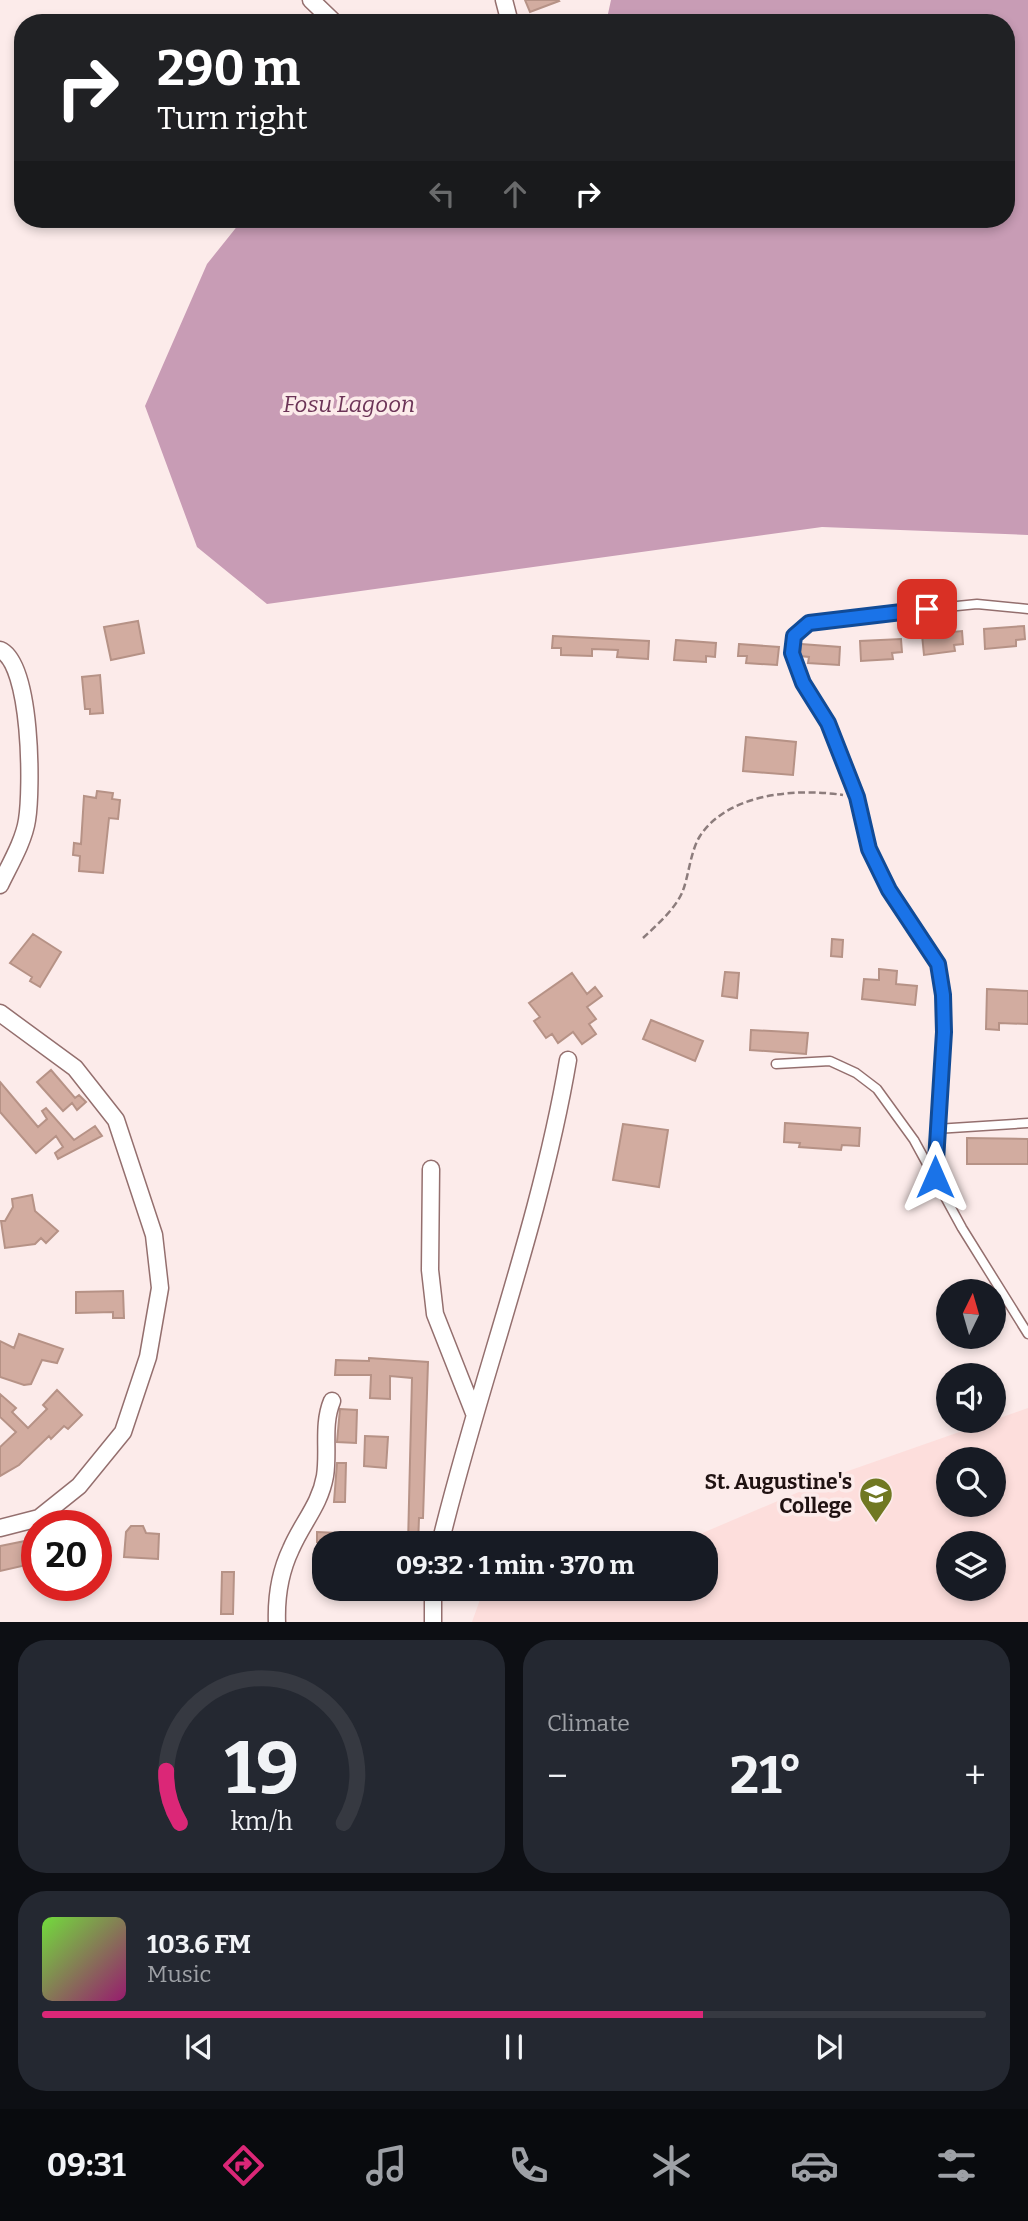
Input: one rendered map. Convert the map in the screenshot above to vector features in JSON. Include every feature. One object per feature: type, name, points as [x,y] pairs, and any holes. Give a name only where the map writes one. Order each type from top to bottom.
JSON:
[{"type":"street","points":[[311,0],[326,14]]},
{"type":"street","points":[[0,650],[6,653],[15,669],[23,702],[30,774],[27,823],[0,885]]},
{"type":"street","points":[[0,1013],[75,1068],[116,1120],[155,1235],[160,1288],[148,1357],[123,1432],[79,1486],[39,1518],[0,1528]]},
{"type":"street","points":[[443,1531],[474,1413],[495,1354],[546,1166],[568,1060]]},
{"type":"street","points":[[431,1169],[430,1270],[435,1314],[474,1413]]},
{"type":"street","points":[[277,1622],[280,1579],[286,1561],[318,1502],[325,1475],[327,1414],[332,1401]]},
{"type":"street","points":[[433,1601],[433,1622]]},
{"type":"lane","points":[[935,1177],[944,1032],[943,995],[938,964],[896,901],[869,849],[857,797],[828,723],[803,683],[792,653],[794,636],[809,623],[828,619],[977,604],[1028,608]]},
{"type":"lane","points":[[776,1063],[830,1061],[856,1073],[877,1089],[915,1140],[1028,1334]]},
{"type":"lane","points":[[936,1129],[1028,1123]]},
{"type":"path","points":[[643,938],[681,895],[700,837],[727,810],[782,795],[810,792],[857,797]]},
{"type":"shaded area","name":"St. Augustine's College","points":[[1028,1408],[1028,1622],[472,1622],[480,1601],[718,1601],[718,1531],[707,1531],[848,1471],[957,1433],[1006,1433],[1006,1416]]},
{"type":"water","name":"Fosu Lagoon","points":[[611,0],[1028,0],[1028,535],[822,527],[267,604],[197,547],[145,406],[207,264],[236,228],[1015,228],[1015,14],[608,14]]},
{"type":"building","points":[[525,0],[558,0],[559,1],[530,12]]},
{"type":"building","points":[[138,621],[144,653],[111,660],[104,627]]},
{"type":"building","points":[[1024,626],[1025,639],[1016,640],[1016,646],[985,649],[984,629]]},
{"type":"building","points":[[962,631],[963,644],[954,645],[955,651],[924,655],[922,635]]},
{"type":"building","points":[[553,636],[649,641],[648,659],[617,657],[618,650],[592,649],[592,656],[561,655],[561,648],[552,648]]},
{"type":"building","points":[[901,639],[902,652],[892,653],[893,659],[861,661],[860,641]]},
{"type":"building","points":[[676,640],[716,643],[715,657],[706,656],[706,662],[674,660]]},
{"type":"building","points":[[739,644],[779,647],[777,665],[746,663],[747,656],[738,656]]},
{"type":"building","points":[[801,644],[840,647],[839,665],[808,663],[809,657],[800,656]]},
{"type":"building","points":[[100,675],[103,713],[90,714],[90,709],[85,709],[82,677]]},
{"type":"building","points":[[746,737],[796,742],[793,775],[743,771]]},
{"type":"building","points":[[97,791],[113,793],[112,799],[120,800],[118,819],[109,818],[103,873],[79,871],[80,856],[73,855],[74,843],[81,844],[84,796],[96,798]]},
{"type":"building","points":[[33,934],[61,952],[40,987],[30,981],[32,977],[10,963]]},
{"type":"building","points":[[832,939],[843,940],[842,957],[831,956]]},
{"type":"building","points":[[879,969],[897,971],[896,984],[917,986],[915,1005],[862,999],[864,979],[879,980]]},
{"type":"building","points":[[725,972],[739,973],[737,998],[722,996]]},
{"type":"building","points":[[572,973],[587,994],[595,987],[602,996],[587,1007],[596,1019],[589,1024],[596,1034],[582,1044],[573,1032],[558,1043],[552,1034],[546,1038],[534,1021],[540,1017],[529,1003]]},
{"type":"building","points":[[987,989],[1028,991],[1028,1024],[999,1023],[999,1030],[986,1029]]},
{"type":"building","points":[[651,1020],[703,1041],[695,1061],[643,1039]]},
{"type":"building","points":[[751,1030],[808,1033],[806,1054],[750,1050]]},
{"type":"building","points":[[51,1070],[75,1098],[79,1095],[86,1102],[77,1110],[72,1103],[63,1111],[37,1082]]},
{"type":"building","points":[[0,1082],[38,1127],[47,1119],[42,1111],[46,1108],[74,1140],[95,1126],[102,1136],[58,1159],[55,1153],[63,1147],[56,1136],[36,1153],[0,1112]]},
{"type":"building","points":[[785,1123],[860,1128],[859,1146],[842,1145],[841,1150],[799,1147],[800,1143],[784,1142]]},
{"type":"building","points":[[623,1124],[668,1130],[659,1187],[613,1180]]},
{"type":"building","points":[[967,1138],[1028,1139],[1028,1164],[967,1164]]},
{"type":"building","points":[[32,1195],[35,1211],[58,1231],[46,1243],[41,1238],[35,1244],[5,1248],[1,1221],[5,1221],[13,1207],[12,1199]]},
{"type":"building","points":[[123,1291],[124,1318],[113,1318],[113,1312],[76,1313],[76,1292]]},
{"type":"building","points":[[19,1334],[63,1349],[57,1363],[42,1360],[31,1384],[24,1385],[0,1377],[0,1341],[14,1348]]},
{"type":"building","points":[[369,1358],[428,1362],[423,1518],[419,1518],[418,1531],[408,1531],[412,1378],[390,1376],[390,1399],[370,1398],[371,1375],[335,1375],[336,1360],[369,1361]]},
{"type":"building","points":[[57,1390],[82,1415],[68,1429],[64,1426],[51,1439],[49,1436],[19,1465],[0,1476],[0,1447],[16,1432],[0,1417],[0,1394],[16,1408],[12,1412],[28,1428],[47,1409],[43,1405]]},
{"type":"building","points":[[340,1409],[357,1410],[356,1443],[337,1442]]},
{"type":"building","points":[[365,1436],[388,1437],[386,1468],[364,1466]]},
{"type":"building","points":[[337,1463],[346,1463],[345,1502],[334,1502]]},
{"type":"building","points":[[131,1526],[143,1526],[146,1533],[159,1534],[158,1559],[124,1557],[126,1532]]},
{"type":"building","points":[[21,1542],[21,1566],[0,1571],[0,1546]]},
{"type":"building","points":[[222,1572],[234,1572],[233,1614],[221,1614]]},
{"type":"place","name":"St. Augustine's College","points":[[876,1524]]},
{"type":"route","points":[[927,609],[809,623],[794,636],[792,653],[803,683],[828,723],[857,797],[869,849],[889,890],[938,964],[943,995],[944,1032],[935,1177]]}]
